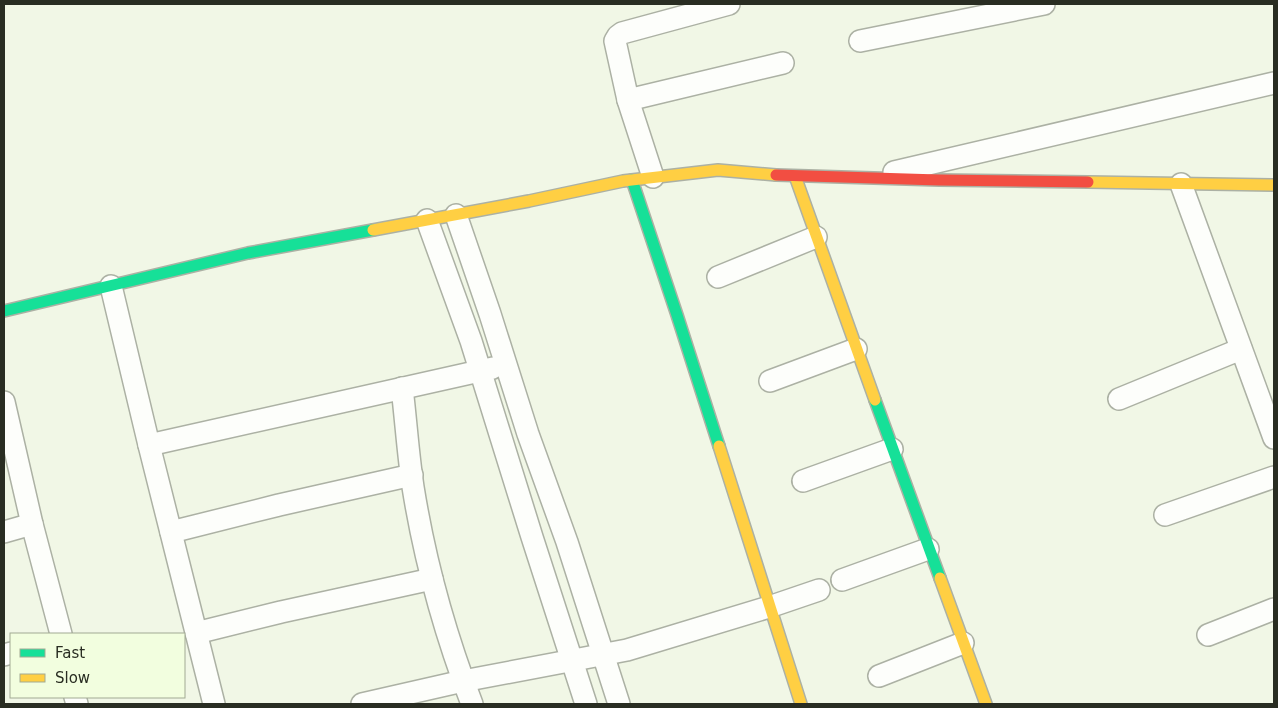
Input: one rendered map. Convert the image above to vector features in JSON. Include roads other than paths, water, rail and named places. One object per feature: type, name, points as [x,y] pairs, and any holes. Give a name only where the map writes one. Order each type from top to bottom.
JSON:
[{"type":"street","points":[[653,177],[628,100],[615,42],[622,33],[729,4]]},
{"type":"street","points":[[860,41],[1044,4]]},
{"type":"street","points":[[628,100],[783,63]]},
{"type":"street","points":[[872,177],[1274,83]]},
{"type":"street","points":[[4,311],[248,253],[456,215],[632,180],[718,170],[795,176],[939,180],[1274,185]]},
{"type":"street","points":[[795,176],[928,549],[986,704]]},
{"type":"street","points":[[632,180],[801,704]]},
{"type":"street","points":[[1181,184],[1274,438]]},
{"type":"street","points":[[456,215],[528,434],[567,542],[619,704]]},
{"type":"street","points":[[427,220],[480,371],[586,704]]},
{"type":"street","points":[[718,276],[816,237]]},
{"type":"street","points":[[112,286],[149,445],[214,704]]},
{"type":"street","points":[[770,381],[856,349]]},
{"type":"street","points":[[1119,399],[1241,350]]},
{"type":"street","points":[[149,445],[506,364]]},
{"type":"street","points":[[402,388],[412,475],[427,559],[442,618],[472,704]]},
{"type":"street","points":[[4,402],[32,524],[61,633]]},
{"type":"street","points":[[803,481],[892,449]]},
{"type":"street","points":[[171,532],[412,475]]},
{"type":"street","points":[[1165,515],[1274,477]]},
{"type":"street","points":[[4,532],[32,524]]},
{"type":"street","points":[[842,580],[928,549]]},
{"type":"street","points":[[196,633],[281,612],[432,579]]},
{"type":"street","points":[[362,704],[463,681],[627,650],[819,590]]},
{"type":"street","points":[[1208,635],[1274,609]]},
{"type":"street","points":[[879,676],[963,643]]}]
